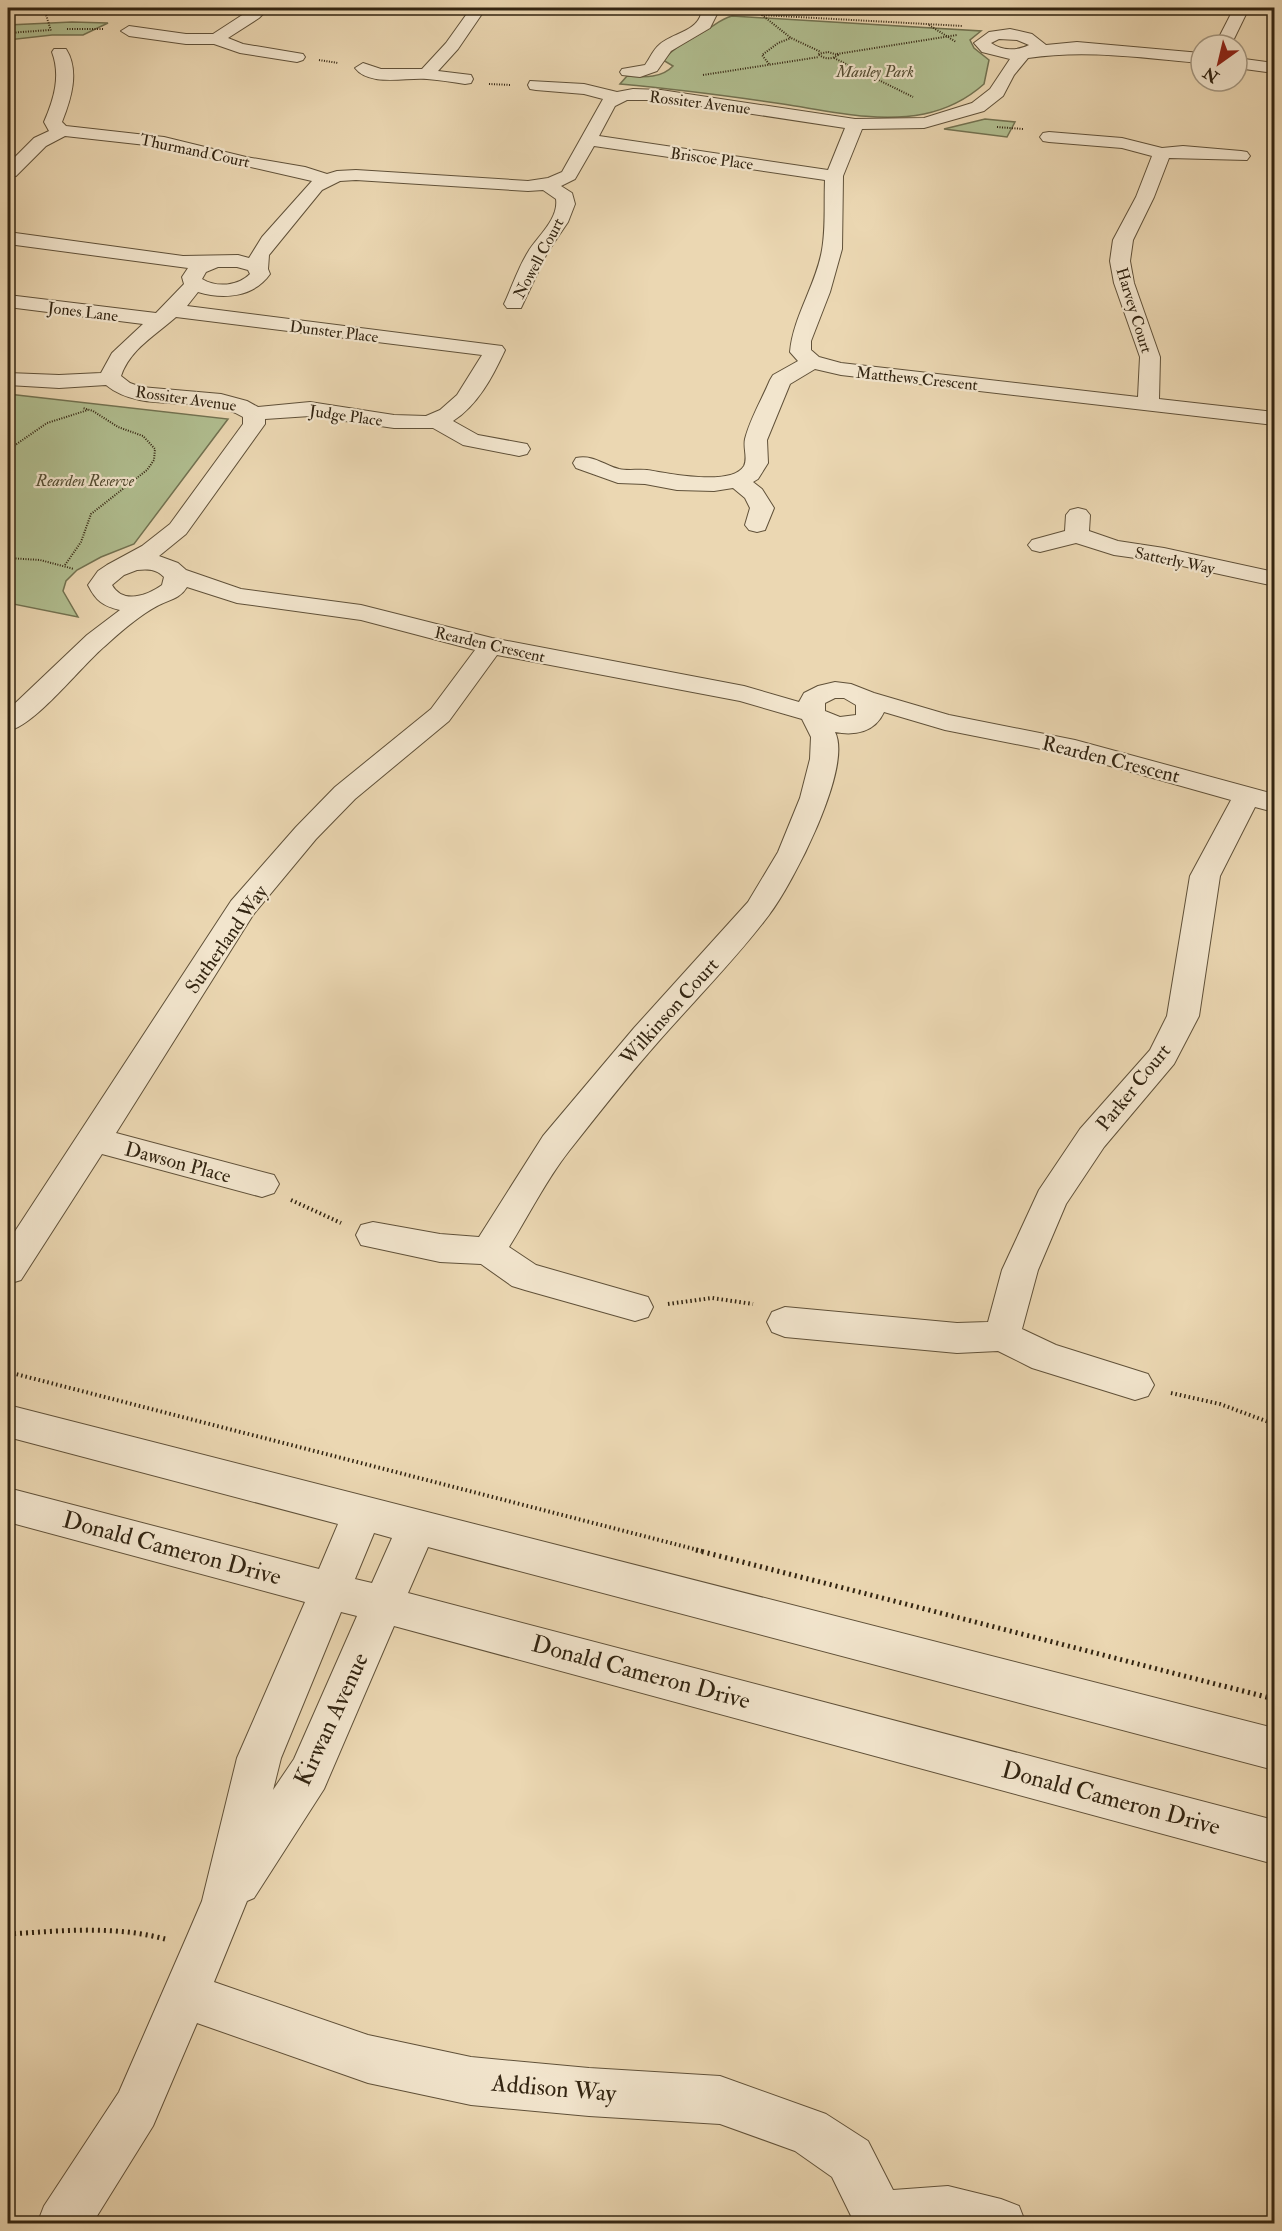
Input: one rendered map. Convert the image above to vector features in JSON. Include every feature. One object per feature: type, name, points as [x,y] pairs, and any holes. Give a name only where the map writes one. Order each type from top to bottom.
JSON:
[{"type":"street","points":[[216,39],[261,8]]},
{"type":"street","points":[[426,74],[452,46],[478,8]]},
{"type":"street","points":[[682,8],[710,10],[736,8]]},
{"type":"street","points":[[1229,33],[1241,8]]},
{"type":"street","points":[[628,72],[640,72],[651,68],[665,47],[705,25],[710,18],[710,10]]},
{"type":"street","points":[[1001,30],[1027,45],[1052,49],[1097,49],[1189,57]]},
{"type":"street","points":[[1001,30],[1020,31],[1027,45]]},
{"type":"street","points":[[1001,30],[1001,59],[1006,74]]},
{"type":"street","points":[[129,31],[186,39],[216,39],[240,48],[297,57]]},
{"type":"street","name":"Rossiter Avenue","points":[[536,85],[584,89],[615,97],[633,94],[662,95],[855,124],[924,123],[978,107],[997,92],[1006,74],[1027,45]]},
{"type":"street","points":[[60,52],[63,58],[64,87],[53,122],[55,127],[62,131]]},
{"type":"street","points":[[1249,65],[1275,68]]},
{"type":"street","points":[[363,68],[379,74],[426,74],[465,79]]},
{"type":"street","points":[[8,238],[183,262],[248,263],[258,269],[260,255],[268,241],[316,186],[326,180],[337,176],[356,175],[528,186],[548,185],[569,175],[608,103],[615,97]]},
{"type":"street","points":[[584,463],[618,476],[645,477],[677,483],[714,484],[738,481],[750,474],[757,464],[756,440],[781,380],[812,362],[800,352],[801,341],[820,292],[831,249],[834,176],[855,124]]},
{"type":"street","points":[[10,172],[40,142],[62,131]]},
{"type":"street","name":"Thurmand Court","points":[[62,131],[164,142],[246,162],[305,172],[326,180]]},
{"type":"street","points":[[1049,137],[1122,143],[1162,153],[1183,151],[1241,156]]},
{"type":"street","name":"Briscoe Place","points":[[589,140],[834,176]]},
{"type":"street","name":"Harvey Court","points":[[1148,404],[1150,357],[1124,283],[1120,261],[1123,240],[1145,197],[1162,153]]},
{"type":"street","name":"Nowell Court","points":[[514,304],[537,253],[559,222],[566,204],[565,197],[548,185]]},
{"type":"street","points":[[218,262],[246,253],[268,241]]},
{"type":"street","points":[[132,256],[175,270],[194,282],[212,289],[236,289]]},
{"type":"street","name":"Rossiter Avenue","points":[[102,592],[100,585],[104,577],[152,551],[178,529],[254,424],[254,414],[245,406],[134,392],[113,382],[111,369],[129,346],[166,315],[194,282],[195,271],[218,262]]},
{"type":"street","name":"Rossiter Avenue","points":[[166,315],[204,297],[251,284],[260,274],[258,269]]},
{"type":"street","name":"Jones Lane","points":[[8,302],[166,315]]},
{"type":"street","name":"Dunster Place","points":[[166,315],[495,350],[486,369],[463,401],[437,421]]},
{"type":"street","name":"Matthews Crescent","points":[[812,362],[841,369],[1275,419]]},
{"type":"street","points":[[8,379],[48,384],[113,382]]},
{"type":"street","name":"Judge Place","points":[[254,414],[287,409],[310,409],[361,415],[400,423],[437,421]]},
{"type":"street","points":[[437,421],[471,440],[519,449]]},
{"type":"street","points":[[738,481],[754,494],[762,508],[757,525]]},
{"type":"street","name":"Satterly Way","points":[[1040,545],[1077,524],[1114,548],[1164,555],[1275,579]]},
{"type":"street","name":"Rossiter Avenue","points":[[175,573],[171,551],[178,529]]},
{"type":"street","name":"Rearden Crescent","points":[[126,565],[152,563],[237,596]]},
{"type":"street","points":[[8,723],[45,691],[96,640],[174,588],[175,573]]},
{"type":"street","points":[[96,640],[104,615],[102,592]]},
{"type":"street","name":"Rearden Crescent","points":[[102,592],[115,601],[237,596],[361,613],[491,646],[817,708]]},
{"type":"street","name":"Sutherland Way","points":[[8,1270],[242,908],[306,834],[345,794],[440,715],[491,646]]},
{"type":"street","points":[[847,690],[862,715],[834,725],[817,708],[847,690]]},
{"type":"street","name":"Wilkinson Court","points":[[488,1251],[555,1145],[645,1036],[759,908],[792,852],[814,798],[824,759],[824,737],[817,708]]},
{"type":"street","name":"Rearden Crescent","points":[[862,715],[890,720],[945,722],[1075,748],[1261,798]]},
{"type":"street","name":"Wilkinson Court","points":[[824,759],[838,740],[862,715]]},
{"type":"street","name":"Parker Court","points":[[1002,1336],[1020,1270],[1051,1199],[1092,1138],[1163,1056],[1183,1016],[1205,876],[1261,798]]},
{"type":"street","name":"Dawson Place","points":[[94,1140],[262,1184]]},
{"type":"street","points":[[373,1234],[440,1248],[488,1251],[525,1276],[635,1307]]},
{"type":"street","points":[[785,1322],[957,1338],[1002,1336],[1045,1357],[1135,1385]]},
{"type":"street","points":[[8,1421],[1275,1749]]},
{"type":"street","name":"Donald Cameron Drive","points":[[8,1505],[1275,1842]]},
{"type":"street","name":"Kirwan Avenue","points":[[62,2223],[136,2109],[185,1995],[224,1902],[259,1758],[363,1512]]},
{"type":"street","name":"Kirwan Avenue","points":[[224,1902],[309,1774],[385,1604],[417,1526]]},
{"type":"street","name":"Addison Way","points":[[185,1995],[368,2060],[471,2081],[589,2092],[720,2100],[809,2131],[850,2160],[880,2220]]},
{"type":"street","points":[[880,2220],[948,2211],[1001,2223]]},
{"type":"path","points":[[762,15],[1001,30],[837,54],[822,52],[791,38],[762,15]]},
{"type":"path","points":[[769,64],[762,55],[765,51],[791,38]]},
{"type":"path","points":[[760,50],[765,51]]},
{"type":"path","points":[[819,57],[818,54],[822,52]]},
{"type":"path","points":[[834,58],[837,54]]},
{"type":"path","points":[[297,57],[363,68]]},
{"type":"path","points":[[700,75],[819,57],[834,58],[918,99]]},
{"type":"path","points":[[465,79],[502,86],[536,85]]},
{"type":"path","points":[[8,450],[47,423],[73,417],[90,409],[113,382]]},
{"type":"path","points":[[65,565],[82,539],[90,514],[140,478],[154,457],[154,446],[149,440],[112,424],[90,409],[81,408]]},
{"type":"path","points":[[8,558],[65,565],[77,570]]},
{"type":"path","points":[[262,1184],[292,1201],[373,1234]]},
{"type":"path","points":[[635,1307],[712,1298],[753,1304],[785,1322]]},
{"type":"path","points":[[8,1372],[1275,1699]]},
{"type":"path","points":[[1135,1385],[1220,1404],[1275,1424]]},
{"type":"path","points":[[8,1934],[112,1931],[151,1935],[203,1952]]},
{"type":"green space","name":"Manley Park","points":[[732,16],[981,31],[970,40],[974,48],[989,60],[984,84],[956,103],[924,114],[871,117],[722,95],[620,84],[627,76],[652,76],[668,70],[673,66],[663,60],[673,50],[721,20]]},
{"type":"green space","points":[[108,23],[83,35],[52,35],[8,40],[8,25]]},
{"type":"green space","points":[[985,119],[1015,122],[1007,137],[944,129]]},
{"type":"green space","name":"Rearden Reserve","points":[[8,394],[228,419],[134,544],[101,557],[77,570],[66,581],[63,591],[78,617],[8,603]]}]
